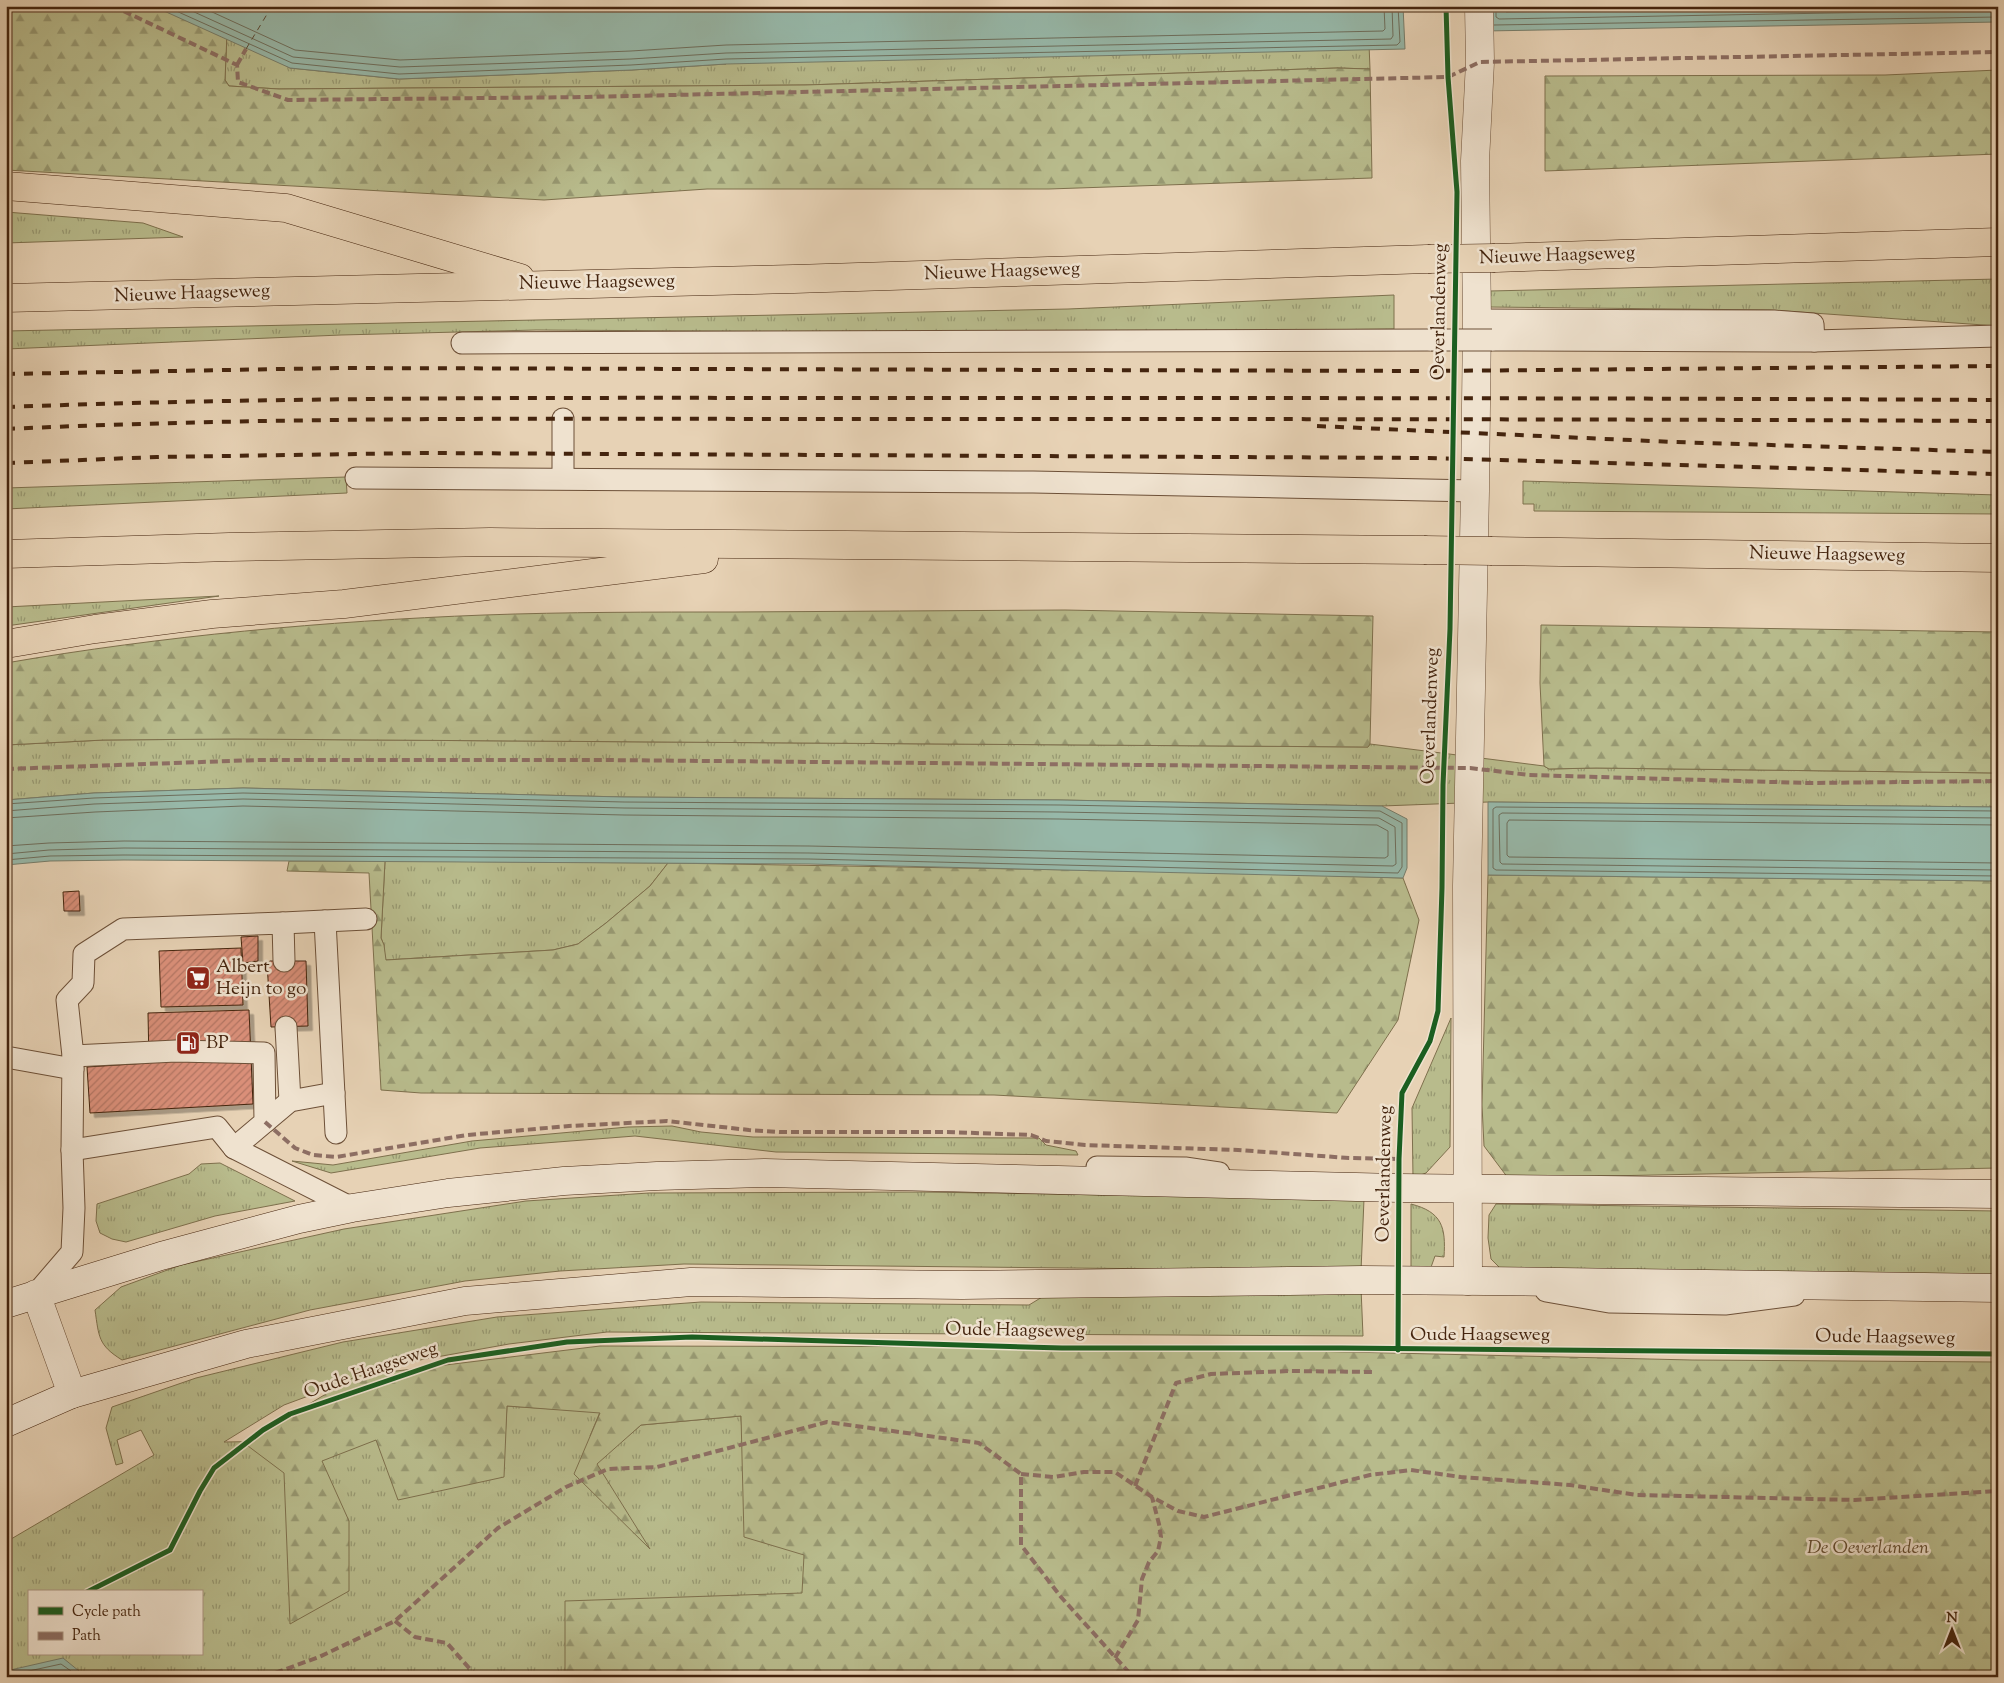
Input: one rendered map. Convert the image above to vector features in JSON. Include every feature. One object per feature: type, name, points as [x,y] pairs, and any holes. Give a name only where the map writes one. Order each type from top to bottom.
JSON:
[{"type":"highway","points":[[6,186],[286,208],[543,284]]},
{"type":"highway","name":"Nieuwe Haagseweg","points":[[6,298],[794,279],[1998,242]]},
{"type":"highway","name":"Nieuwe Haagseweg","points":[[6,554],[490,542],[1424,550],[1998,558]]},
{"type":"highway","points":[[6,644],[95,629],[212,614],[344,604],[810,546]]},
{"type":"main road","name":"Oeverlandenweg","points":[[1476,1281],[1468,1188],[1467,886],[1475,491],[1484,330],[1476,161],[1480,62],[1479,6]]},
{"type":"main road","points":[[6,1304],[170,1254],[299,1219],[352,1208],[448,1193],[564,1181],[648,1176],[765,1173],[1321,1186],[1998,1194]]},
{"type":"main road","points":[[6,1422],[72,1394],[246,1344],[465,1301],[681,1282],[962,1285],[1476,1281],[1998,1288]]},
{"type":"main road","points":[[36,1294],[72,1394]]},
{"type":"lane","points":[[462,343],[1431,340],[1484,330],[1814,341],[1998,336]]},
{"type":"lane","points":[[563,420],[563,478]]},
{"type":"lane","points":[[356,478],[1033,482],[1475,491]]},
{"type":"lane","points":[[36,1294],[72,1252],[74,1208],[72,1150],[73,1063],[68,1000],[83,983],[84,954],[124,929],[366,919]]},
{"type":"lane","points":[[325,921],[336,1133]]},
{"type":"lane","points":[[283,923],[284,961]]},
{"type":"lane","points":[[286,1027],[290,1101]]},
{"type":"lane","points":[[6,1057],[73,1063],[176,1051],[264,1053],[265,1122]]},
{"type":"lane","points":[[234,1148],[290,1101],[334,1093]]},
{"type":"lane","points":[[72,1150],[217,1127],[234,1148],[352,1208]]},
{"type":"green space","points":[[6,6],[170,6],[726,64],[632,70],[399,79],[290,68],[227,33],[225,80],[229,86],[279,89],[805,85],[1338,68],[1370,69],[1372,178],[1049,189],[707,189],[544,200],[6,170]]},
{"type":"green space","points":[[227,28],[1369,44],[1370,69],[1338,68],[805,85],[279,89],[229,86],[225,80]]},
{"type":"green space","points":[[1998,70],[1998,154],[1545,171],[1545,76],[1885,75]]},
{"type":"green space","points":[[6,212],[143,223],[183,237],[6,243]]},
{"type":"green space","points":[[1998,279],[1998,326],[1770,310],[1489,307],[1490,291]]},
{"type":"green space","points":[[1394,295],[1394,329],[1030,333],[536,330],[341,335],[6,349],[6,331],[1068,309]]},
{"type":"green space","points":[[346,477],[347,493],[6,509],[6,488]]},
{"type":"green space","points":[[1523,481],[1998,495],[1998,514],[1534,511],[1534,504],[1523,504]]},
{"type":"green space","points":[[219,596],[6,626],[6,607]]},
{"type":"green space","points":[[1065,610],[1373,616],[1370,744],[1368,747],[235,739],[104,740],[6,745],[6,663],[124,645],[304,626],[484,615],[609,612]]},
{"type":"green space","points":[[1541,625],[1998,632],[1998,773],[1549,769],[1544,766],[1540,683]]},
{"type":"green space","points":[[235,739],[1368,747],[1370,744],[1544,766],[1549,769],[1998,773],[1998,807],[1488,802],[1382,806],[1060,800],[624,797],[243,788],[94,793],[6,800],[6,745],[104,740]]},
{"type":"green space","points":[[289,861],[385,861],[381,938],[386,960],[553,950],[578,944],[650,886],[668,863],[1250,873],[1403,878],[1419,920],[1398,1020],[1337,1113],[994,1095],[421,1093],[381,1090],[369,873],[287,871]]},
{"type":"green space","points":[[385,861],[668,863],[650,886],[578,944],[553,950],[385,960],[384,945],[381,938]]},
{"type":"green space","points":[[1488,875],[1998,881],[1998,1168],[1508,1178],[1484,1146],[1482,1105]]},
{"type":"green space","points":[[1451,1018],[1450,1147],[1426,1173],[1413,1178],[1412,1108]]},
{"type":"green space","points":[[672,1126],[701,1132],[753,1137],[1039,1138],[1046,1145],[1076,1151],[1078,1155],[776,1152],[635,1136],[480,1148],[331,1173],[292,1161],[333,1165],[472,1141],[628,1127]]},
{"type":"green space","points":[[220,1163],[295,1201],[215,1216],[126,1242],[112,1239],[100,1233],[96,1221],[97,1204],[189,1174],[201,1164]]},
{"type":"green space","points":[[922,1192],[1364,1199],[1361,1271],[684,1264],[560,1271],[465,1281],[310,1310],[122,1360],[108,1350],[101,1340],[95,1310],[121,1287],[181,1265],[344,1229],[526,1201],[649,1193]]},
{"type":"green space","points":[[1411,1204],[1430,1211],[1436,1216],[1443,1229],[1444,1257],[1435,1256],[1430,1270],[1411,1270]]},
{"type":"green space","points":[[1496,1204],[1998,1211],[1998,1276],[1503,1271],[1491,1259],[1488,1238],[1489,1215]]},
{"type":"green space","name":"De Oeverlanden","points":[[1361,1288],[1363,1336],[607,1332],[509,1344],[392,1365],[284,1405],[224,1442],[505,1438],[507,1406],[600,1412],[590,1436],[628,1436],[641,1425],[741,1416],[742,1435],[1998,1677],[6,1677],[6,1542],[154,1455],[141,1430],[117,1440],[123,1463],[116,1465],[106,1428],[112,1407],[196,1378],[343,1342],[497,1317],[701,1302],[1029,1305],[1052,1291]]},
{"type":"green space","name":"De Oeverlanden","points":[[600,1346],[1132,1347],[1692,1360],[1998,1362],[1998,1677],[565,1677],[565,1601],[802,1593],[804,1555],[744,1537],[741,1416],[641,1425],[597,1464],[650,1549],[574,1474],[600,1413],[507,1406],[504,1477],[398,1500],[376,1440],[322,1461],[349,1521],[349,1591],[290,1624],[284,1473],[244,1443],[356,1376]]},
{"type":"water","points":[[153,6],[1403,6],[1405,49],[726,64],[632,70],[399,79],[290,68]]},
{"type":"water","points":[[1485,6],[1998,6],[1998,22],[1485,31]]},
{"type":"water","points":[[243,788],[624,797],[1060,800],[1382,806],[1407,819],[1407,868],[1403,878],[809,864],[124,860],[50,861],[6,865],[6,800],[94,793]]},
{"type":"water","points":[[1488,802],[1998,807],[1998,881],[1488,875]]},
{"type":"water","points":[[63,1658],[79,1671],[74,1677],[6,1677],[6,1671]]},
{"type":"building","points":[[79,891],[80,911],[64,911],[63,892]]},
{"type":"building","points":[[258,936],[258,961],[243,963],[241,937]]},
{"type":"building","points":[[241,948],[243,1005],[161,1007],[159,951]]},
{"type":"building","points":[[270,961],[306,961],[308,1026],[271,1027],[267,963]]},
{"type":"building","points":[[249,1010],[253,1104],[90,1113],[87,1067],[149,1063],[148,1013]]},
{"type":"ferry route","points":[[246,49],[272,6]]},
{"type":"railway","points":[[6,374],[338,368],[1429,371],[1998,366]]},
{"type":"railway","points":[[6,407],[340,399],[563,398],[1998,400]]},
{"type":"railway","points":[[6,429],[216,422],[426,419],[1998,421]]},
{"type":"railway","points":[[1317,426],[1674,442],[1998,452]]},
{"type":"railway","points":[[6,463],[157,457],[424,453],[1428,458],[1998,474]]},
{"type":"marked path","points":[[113,6],[237,65],[238,82],[288,100],[587,97],[1448,77],[1480,62],[1998,52]]},
{"type":"marked path","points":[[237,65],[246,49]]},
{"type":"marked path","points":[[6,769],[258,760],[602,760],[1470,768],[1529,775],[1808,783],[1998,781]]},
{"type":"marked path","points":[[265,1122],[295,1148],[313,1155],[336,1157],[467,1135],[569,1126],[667,1121],[780,1132],[947,1132],[1031,1135],[1046,1141],[1085,1145],[1238,1150],[1349,1158],[1399,1159]]},
{"type":"marked path","points":[[1135,1486],[1176,1383],[1211,1374],[1290,1371],[1373,1372]]},
{"type":"marked path","points":[[264,1677],[319,1657],[395,1621],[498,1528],[566,1487],[608,1469],[657,1467],[827,1422],[979,1443],[1021,1474],[1021,1545],[1061,1597],[1133,1677]]},
{"type":"marked path","points":[[1021,1474],[1054,1477],[1084,1472],[1115,1472],[1152,1497],[1178,1511],[1204,1517],[1370,1475],[1411,1470],[1461,1477],[1570,1485],[1637,1495],[1855,1500],[1998,1491]]},
{"type":"marked path","points":[[1115,1658],[1138,1620],[1142,1579],[1149,1562],[1158,1551],[1161,1537],[1152,1497]]},
{"type":"marked path","points":[[395,1621],[415,1637],[447,1643],[477,1677]]},
{"type":"cycle path","points":[[1398,1350],[1399,1159],[1402,1093],[1430,1041],[1438,1011],[1443,785],[1450,629],[1457,192],[1448,77],[1446,6]]},
{"type":"cycle path","name":"Oude Haagseweg","points":[[91,1590],[170,1550],[214,1468],[263,1430],[290,1414],[448,1360],[567,1342],[692,1337],[1062,1348],[1341,1348],[1998,1354]]},
{"type":"place","name":"Albert Heijn to go","points":[[198,978]]},
{"type":"place","name":"BP","points":[[188,1043]]}]
